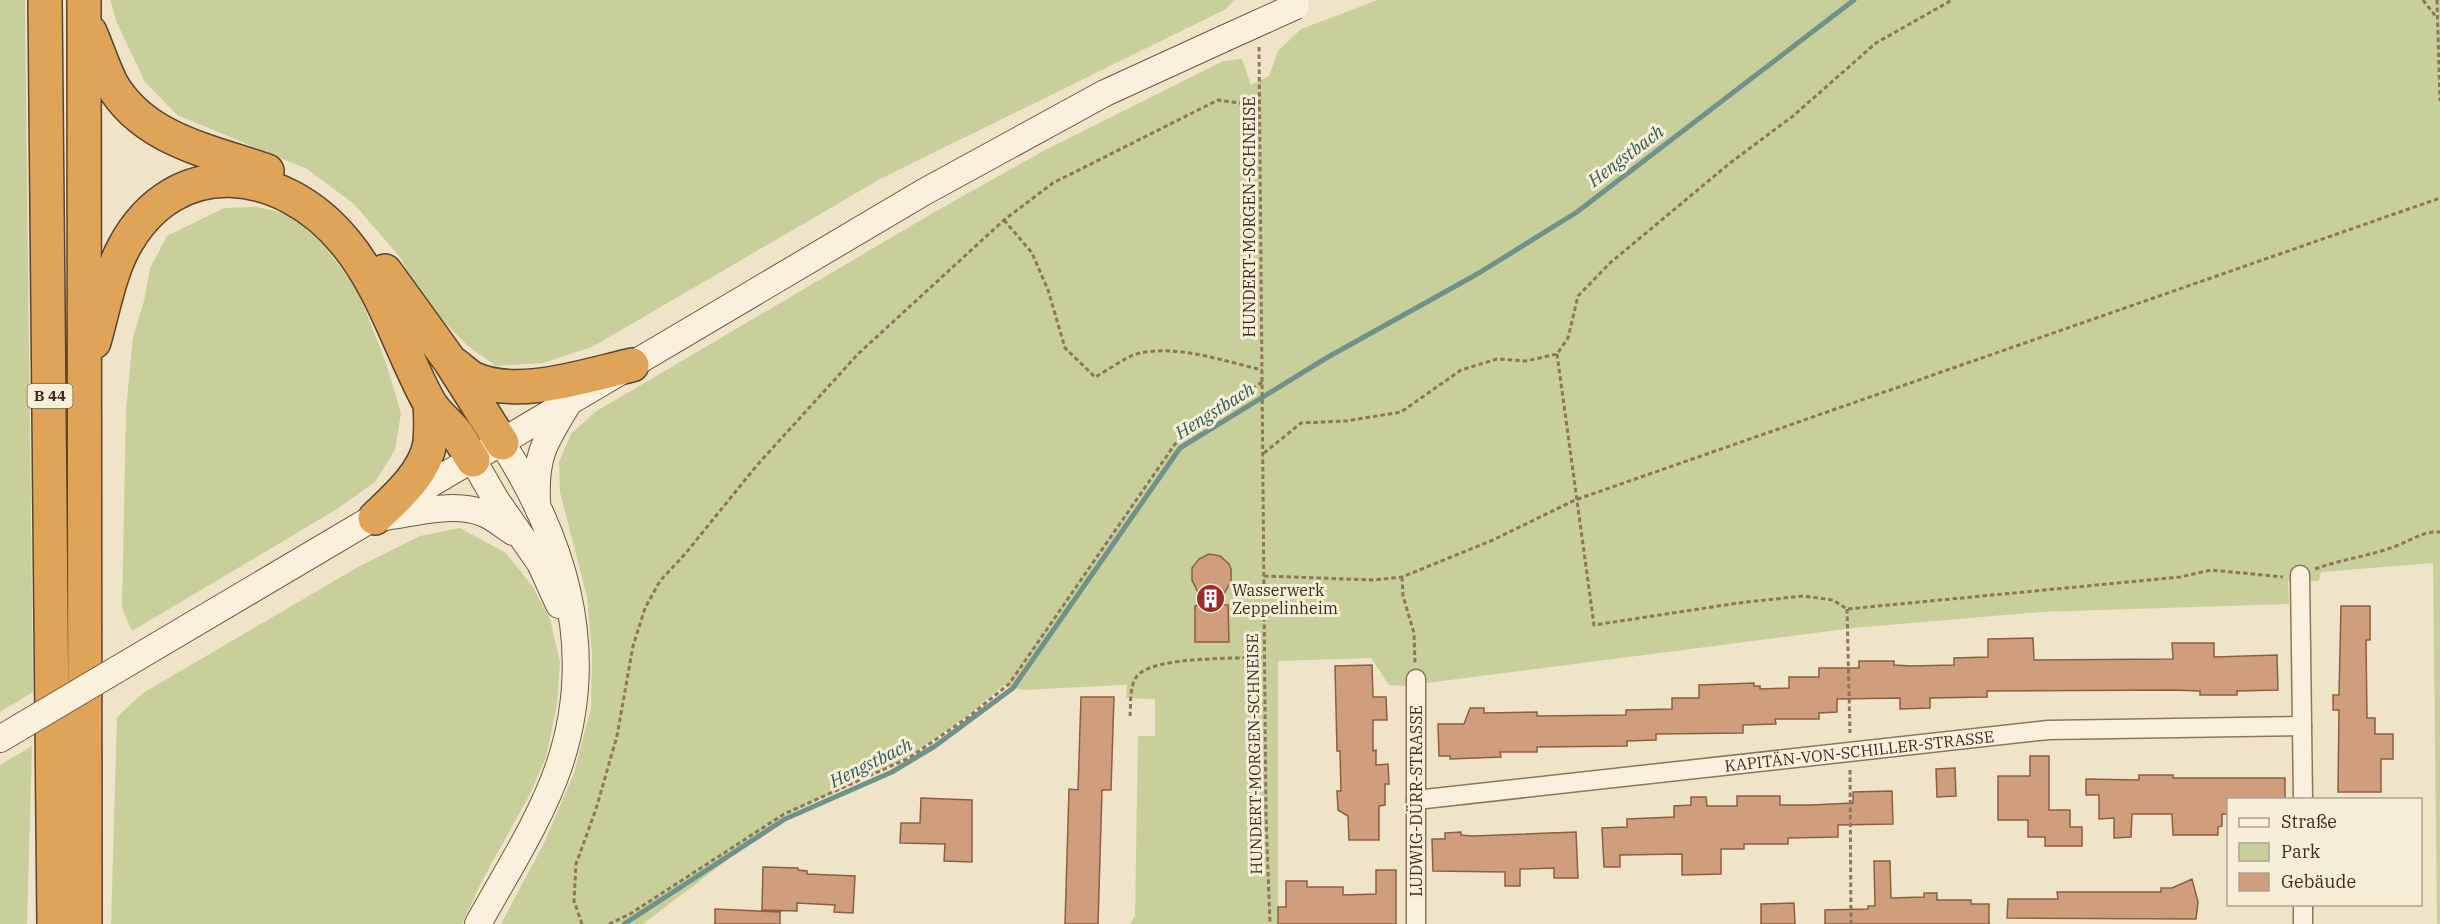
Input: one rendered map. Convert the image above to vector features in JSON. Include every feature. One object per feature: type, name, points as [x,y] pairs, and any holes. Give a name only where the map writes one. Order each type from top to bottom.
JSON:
[{"type":"highway","name":"B 44","points":[[45,0],[54,924]]},
{"type":"highway","name":"B 44","points":[[84,8],[85,924]]},
{"type":"highway","points":[[84,8],[111,83],[137,115],[153,128],[175,140],[277,175],[328,207],[370,252],[450,361],[502,443]]},
{"type":"highway","points":[[83,381],[114,272],[123,248],[137,226],[154,208],[173,194],[192,185],[207,180],[241,180],[261,184],[297,200],[315,212],[344,241],[369,277],[390,316],[430,405],[455,433],[473,460]]},
{"type":"highway","points":[[450,361],[474,378],[498,385],[524,386],[632,365]]},
{"type":"highway","points":[[375,518],[402,493],[424,460],[429,445],[430,405]]},
{"type":"main road","points":[[10,733],[973,165],[1105,93],[1305,3]]},
{"type":"main road","points":[[537,506],[536,476],[540,454],[568,404]]},
{"type":"main road","points":[[478,924],[532,825],[559,765],[572,711],[575,631],[564,575],[524,477],[502,443]]},
{"type":"main road","points":[[473,460],[496,500],[540,563],[555,592],[574,660]]},
{"type":"main road","points":[[375,518],[446,509],[466,509],[485,514],[523,539]]},
{"type":"street","points":[[2300,575],[2302,798]]},
{"type":"street","name":"LUDWIG-DÜRR-STRASSE","points":[[1416,678],[1416,924]]},
{"type":"street","name":"KAPITÄN-VON-SCHILLER-STRASSE","points":[[1416,800],[2023,732],[2072,728],[2302,726]]},
{"type":"street","points":[[2303,906],[2303,924]]},
{"type":"path","points":[[1952,0],[1876,43],[1793,116],[1730,163],[1610,263],[1578,296],[1568,338],[1557,354],[1575,500],[1594,625],[1738,603],[1803,596],[1833,600],[1847,609],[2180,577],[2211,570],[2274,577],[2300,575],[2339,560],[2398,545],[2428,531],[2440,532]]},
{"type":"path","points":[[2423,0],[2438,19]]},
{"type":"path","points":[[2438,0],[2440,101]]},
{"type":"path","name":"HUNDERT-MORGEN-SCHNEISE","points":[[1260,46],[1264,576],[1270,924]]},
{"type":"path","points":[[582,924],[574,902],[576,864],[596,809],[617,736],[633,646],[645,608],[660,581],[685,554],[758,464],[858,354],[1004,220],[1053,183],[1218,100],[1260,106]]},
{"type":"path","points":[[1264,576],[1373,580],[1402,577],[1493,540],[1575,500],[2440,198]]},
{"type":"path","points":[[1004,220],[1032,253],[1048,290],[1065,348],[1095,377],[1139,353],[1174,352],[1222,360],[1262,371]]},
{"type":"path","points":[[1263,453],[1301,423],[1346,421],[1401,412],[1461,370],[1497,359],[1526,361],[1557,354]]},
{"type":"path","points":[[609,924],[630,914],[784,814],[909,758],[967,718],[1009,684],[1175,444],[1262,385]]},
{"type":"path","points":[[1402,577],[1403,596],[1414,633],[1416,678]]},
{"type":"path","points":[[1130,716],[1132,686],[1138,675],[1165,662],[1265,657]]},
{"type":"green space","points":[[0,0],[25,0],[33,692],[0,712]]},
{"type":"green space","points":[[110,0],[1234,0],[1226,9],[882,178],[592,347],[543,363],[496,366],[469,347],[428,306],[399,256],[354,204],[307,169],[177,115],[145,82],[117,23]]},
{"type":"green space","points":[[1378,0],[2440,0],[2440,924],[2437,924],[2433,563],[2321,572],[2319,581],[2288,581],[2289,604],[2040,612],[1853,628],[1403,686],[1389,685],[1371,658],[1278,661],[1278,924],[1130,924],[1135,916],[1138,736],[1155,736],[1155,699],[1126,698],[1127,685],[1023,690],[1004,685],[966,717],[908,757],[785,816],[643,924],[501,924],[544,843],[574,773],[591,708],[592,654],[587,597],[560,492],[559,462],[571,434],[595,412],[938,210],[1049,148],[1223,61],[1242,59],[1251,85],[1269,76],[1278,51],[1301,29]]},
{"type":"green space","points":[[257,207],[293,215],[322,243],[357,289],[386,363],[401,413],[395,450],[375,482],[337,509],[132,631],[122,608],[126,409],[133,337],[144,301],[150,268],[167,236],[224,208]]},
{"type":"green space","points":[[460,528],[506,553],[533,587],[550,619],[560,662],[557,705],[546,757],[529,796],[482,881],[462,924],[111,924],[117,717],[143,693],[358,567],[420,536]]},
{"type":"green space","points":[[32,746],[27,924],[0,924],[0,765]]},
{"type":"building","name":"Wasserwerk Zeppelinheim","points":[[1209,554],[1220,556],[1231,569],[1231,581],[1218,605],[1228,605],[1229,642],[1195,642],[1195,606],[1204,605],[1192,580],[1192,568],[1199,559]]},
{"type":"building","points":[[2341,606],[2370,606],[2370,640],[2366,640],[2367,718],[2375,718],[2375,734],[2393,734],[2393,759],[2381,759],[2381,792],[2338,792],[2339,710],[2333,710],[2333,695],[2339,695]]},
{"type":"building","points":[[2033,638],[2034,660],[2173,659],[2172,643],[2214,643],[2214,657],[2277,655],[2278,690],[2237,691],[2237,695],[2200,695],[2200,691],[2173,690],[1987,691],[1987,697],[1930,698],[1930,708],[1900,709],[1900,698],[1837,699],[1837,712],[1819,713],[1819,719],[1775,719],[1776,724],[1743,725],[1743,733],[1656,734],[1656,740],[1627,741],[1627,746],[1537,747],[1537,752],[1500,752],[1501,757],[1450,759],[1450,756],[1439,756],[1438,724],[1464,724],[1470,708],[1484,708],[1484,713],[1537,712],[1537,716],[1626,715],[1626,710],[1672,709],[1672,698],[1699,698],[1699,685],[1754,683],[1754,686],[1760,686],[1760,689],[1789,688],[1789,677],[1819,677],[1819,668],[1859,668],[1859,661],[1894,661],[1894,665],[1911,666],[1954,665],[1954,658],[1988,657],[1988,639]]},
{"type":"building","points":[[1372,665],[1373,697],[1386,697],[1387,720],[1373,720],[1373,751],[1376,750],[1376,765],[1388,764],[1389,784],[1385,784],[1385,805],[1379,806],[1379,840],[1349,840],[1348,816],[1338,810],[1337,791],[1341,791],[1340,751],[1337,751],[1335,666]]},
{"type":"building","points":[[1081,697],[1114,697],[1111,790],[1102,790],[1098,924],[1065,924],[1069,789],[1078,790]]},
{"type":"building","points":[[2030,756],[2049,756],[2049,810],[2070,810],[2070,827],[2082,827],[2082,846],[2045,846],[2045,837],[2028,837],[2028,820],[1998,820],[1998,776],[2030,776]]},
{"type":"building","points":[[1955,768],[1956,796],[1937,797],[1936,769]]},
{"type":"building","points":[[2139,775],[2173,775],[2173,778],[2285,778],[2285,798],[2227,798],[2227,814],[2222,814],[2222,826],[2218,827],[2218,835],[2173,835],[2172,814],[2132,814],[2131,837],[2114,838],[2114,818],[2099,819],[2099,795],[2086,795],[2086,779],[2139,780]]},
{"type":"building","points":[[1892,791],[1893,824],[1838,825],[1838,837],[1788,838],[1788,844],[1744,844],[1744,849],[1721,849],[1721,874],[1682,875],[1682,854],[1620,855],[1620,867],[1604,867],[1602,828],[1627,827],[1627,819],[1674,817],[1674,806],[1691,805],[1691,797],[1706,797],[1707,806],[1737,806],[1737,796],[1780,796],[1780,805],[1811,805],[1853,803],[1853,792]]},
{"type":"building","points":[[921,798],[972,800],[972,862],[944,861],[945,844],[900,843],[901,823],[920,823]]},
{"type":"building","points":[[1461,832],[1461,835],[1472,836],[1576,832],[1578,878],[1554,878],[1554,868],[1520,869],[1520,886],[1505,886],[1505,872],[1433,871],[1432,839],[1445,839],[1445,833]]},
{"type":"building","points":[[1874,861],[1890,861],[1891,898],[1924,897],[1924,893],[1937,893],[1937,900],[1971,900],[1971,904],[1989,904],[1989,924],[1825,924],[1825,910],[1868,909],[1868,906],[1875,906]]},
{"type":"building","points":[[763,867],[798,868],[798,870],[807,871],[807,874],[855,876],[853,913],[834,912],[835,905],[797,903],[797,911],[762,910]]},
{"type":"building","points":[[1376,870],[1396,870],[1396,924],[1278,924],[1278,907],[1286,907],[1286,881],[1307,881],[1307,887],[1343,887],[1343,895],[1376,894]]},
{"type":"building","points":[[2192,879],[2198,902],[2196,919],[2007,918],[2008,899],[2058,899],[2057,892],[2161,892],[2161,888],[2172,888]]},
{"type":"building","points":[[1794,903],[1795,924],[1761,924],[1761,904]]},
{"type":"building","points":[[715,909],[780,912],[780,924],[715,924]]},
{"type":"waterway","name":"Hengstbach","points":[[624,924],[785,819],[892,772],[935,746],[1013,688],[1180,448],[1328,357],[1479,273],[1577,212],[1854,0]]},
{"type":"place","name":"Wasserwerk Zeppelinheim","points":[[1211,599]]}]
